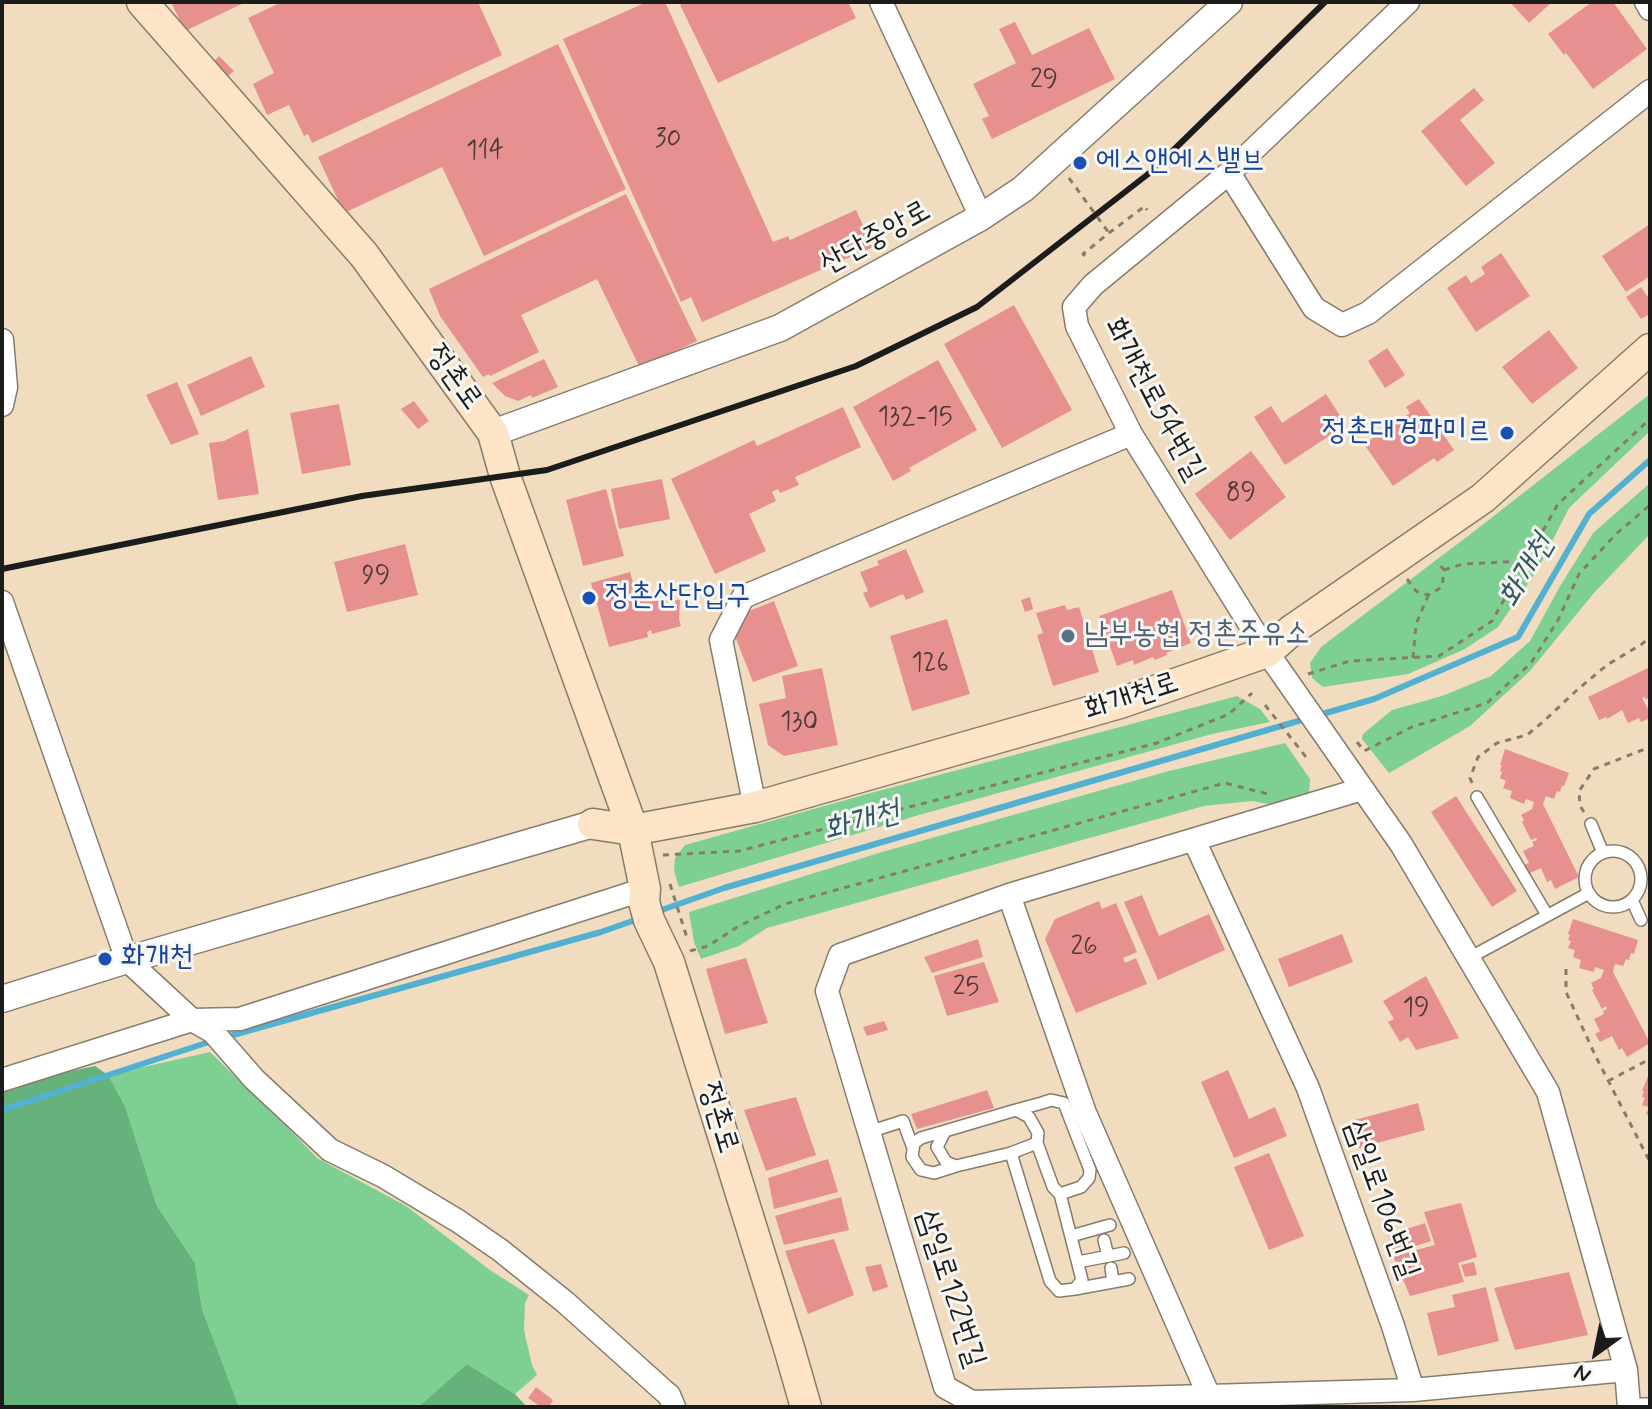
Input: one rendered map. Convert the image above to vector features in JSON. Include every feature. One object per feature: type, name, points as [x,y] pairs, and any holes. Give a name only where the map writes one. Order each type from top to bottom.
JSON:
[{"type":"main road","name":"정촌로","points":[[142,2],[364,255],[493,433],[510,491],[633,830],[650,891],[678,951],[806,1407]]},
{"type":"main road","name":"화개천로","points":[[633,830],[755,807],[1272,660],[1292,630],[1483,498],[1650,349]]},
{"type":"main road","points":[[593,824],[633,830]]},
{"type":"street","points":[[881,2],[981,217]]},
{"type":"street","name":"산단중앙로","points":[[493,433],[780,328],[981,217],[1023,189],[1229,2]]},
{"type":"street","name":"화개천로54번길","points":[[1362,789],[1272,660],[1131,434],[1077,326],[1074,307],[1093,285],[1229,173],[1408,2]]},
{"type":"street","points":[[1646,2],[1650,9]]},
{"type":"street","points":[[1229,173],[1314,308],[1342,325],[1368,313],[1650,91]]},
{"type":"street","points":[[2,340],[6,387],[2,405]]},
{"type":"street","points":[[755,807],[721,640],[743,597],[1131,434]]},
{"type":"street","points":[[2,602],[127,960],[192,1020],[213,1032],[254,1079],[330,1150],[383,1176],[500,1250],[565,1302],[669,1395],[674,1407]]},
{"type":"street","points":[[1209,1402],[1085,1113],[1009,895],[1362,789],[1401,844],[1548,1092],[1636,1405]]},
{"type":"street","points":[[2,999],[593,824]]},
{"type":"street","name":"삼일로106번길","points":[[1194,840],[1308,1088],[1413,1390]]},
{"type":"street","points":[[2,1080],[192,1020],[240,1019],[650,891]]},
{"type":"street","name":"삼일로122번길","points":[[1009,895],[840,955],[827,991],[945,1387],[972,1402],[1209,1402],[1413,1390]]},
{"type":"street","points":[[1413,1390],[1626,1370]]},
{"type":"lane","points":[[1477,797],[1547,915]]},
{"type":"lane","points":[[1591,824],[1603,853]]},
{"type":"lane","points":[[1612,851],[1636,862],[1641,878],[1638,893],[1632,900],[1625,905],[1609,907],[1594,900],[1585,884],[1589,865],[1595,858],[1612,851]]},
{"type":"lane","points":[[1636,862],[1650,859]]},
{"type":"lane","points":[[1469,958],[1589,893]]},
{"type":"lane","points":[[1632,900],[1641,920]]},
{"type":"lane","points":[[1037,1143],[934,1173],[921,1170],[912,1157],[914,1143],[921,1138],[1051,1100],[1064,1103],[1090,1170],[1089,1178],[1081,1187],[1060,1194]]},
{"type":"lane","points":[[1033,1123],[1042,1103]]},
{"type":"lane","points":[[1016,1110],[1033,1123],[1053,1187],[1060,1194],[1082,1280],[1075,1289]]},
{"type":"lane","points":[[869,1132],[903,1121],[913,1148]]},
{"type":"lane","points":[[945,1131],[937,1147],[946,1162],[956,1166]]},
{"type":"lane","points":[[1011,1153],[1050,1281],[1059,1291],[1129,1279]]},
{"type":"lane","points":[[1071,1236],[1096,1223],[1110,1225]]},
{"type":"lane","points":[[1104,1240],[1113,1282]]},
{"type":"lane","points":[[1078,1262],[1109,1262],[1124,1253]]},
{"type":"path","points":[[1069,178],[1109,233]]},
{"type":"path","points":[[1085,256],[1083,254],[1145,206],[1147,210]]},
{"type":"path","points":[[1306,675],[1350,661],[1439,656],[1492,621],[1558,504],[1650,419]]},
{"type":"path","points":[[1360,746],[1364,751],[1412,727],[1487,703],[1531,663],[1558,620],[1579,574],[1615,535],[1650,505]]},
{"type":"path","points":[[1413,658],[1416,624],[1428,595],[1442,587],[1444,570],[1432,554]]},
{"type":"path","points":[[1444,570],[1463,564],[1525,561]]},
{"type":"path","points":[[1405,575],[1416,591],[1428,595]]},
{"type":"path","points":[[1477,797],[1470,778],[1478,757],[1497,743],[1527,735],[1607,665],[1650,637]]},
{"type":"path","points":[[1252,693],[1229,714],[1157,743],[739,851],[670,854],[650,891],[678,951],[692,950],[708,946],[739,926],[785,904],[1194,791],[1225,783],[1278,794]]},
{"type":"path","points":[[1265,705],[1306,757]]},
{"type":"path","points":[[1591,824],[1580,806],[1579,791],[1594,769],[1650,747]]},
{"type":"path","points":[[1566,969],[1566,992],[1650,1162]]},
{"type":"path","points":[[1608,1081],[1650,1059]]},
{"type":"green space","points":[[1650,394],[1650,431],[1569,508],[1538,569],[1498,627],[1465,649],[1408,674],[1323,687],[1312,678],[1310,663],[1321,647]]},
{"type":"green space","points":[[1650,483],[1650,534],[1593,594],[1530,671],[1470,726],[1389,773],[1362,739],[1363,734],[1392,710],[1442,696],[1491,676],[1530,641],[1593,533]]},
{"type":"green space","points":[[1237,696],[1260,709],[1270,722],[1212,734],[919,815],[679,887],[674,871],[675,858],[685,845]]},
{"type":"green space","points":[[1285,743],[1310,779],[1309,798],[1274,805],[1252,801],[1204,806],[767,928],[739,946],[701,959],[694,942],[689,912],[882,852],[1169,771]]},
{"type":"green space","points":[[210,1052],[317,1158],[406,1206],[490,1270],[529,1295],[525,1303],[524,1330],[537,1375],[515,1394],[467,1364],[418,1407],[239,1407],[202,1309],[195,1263],[157,1206],[125,1106],[108,1075]]},
{"type":"green space","points":[[95,1066],[108,1075],[125,1106],[157,1206],[195,1263],[202,1309],[239,1407],[2,1407],[2,1086]]},
{"type":"green space","points":[[467,1364],[515,1394],[527,1407],[418,1407]]},
{"type":"building","points":[[171,2],[246,2],[185,31]]},
{"type":"building","points":[[282,2],[478,2],[502,55],[312,143],[308,134],[304,136],[289,105],[267,115],[253,84],[274,73],[248,18]]},
{"type":"building","points":[[647,2],[665,2],[773,242],[788,236],[790,240],[856,210],[873,247],[702,322],[691,297],[681,302],[563,39]]},
{"type":"building","points":[[686,2],[848,2],[856,18],[718,83],[680,5]]},
{"type":"building","points":[[1510,2],[1552,2],[1529,23]]},
{"type":"building","points":[[1592,2],[1613,2],[1647,49],[1593,89],[1548,34]]},
{"type":"building","points":[[1015,22],[1032,55],[1089,28],[1115,79],[992,139],[982,119],[989,116],[973,84],[1016,63],[999,29]]},
{"type":"building","points":[[558,44],[626,189],[484,256],[442,167],[344,213],[318,157]]},
{"type":"building","points":[[219,56],[234,71],[225,79],[211,65]]},
{"type":"building","points":[[1474,88],[1484,100],[1460,120],[1495,163],[1466,186],[1421,131]]},
{"type":"building","points":[[626,194],[697,341],[640,368],[597,279],[521,315],[539,352],[483,377],[440,316],[429,289]]},
{"type":"building","points":[[1650,224],[1650,276],[1626,292],[1602,256]]},
{"type":"building","points":[[1501,253],[1530,296],[1476,332],[1447,288],[1466,275],[1471,283],[1485,274],[1481,267]]},
{"type":"building","points":[[1641,287],[1650,300],[1650,314],[1641,319],[1626,297]]},
{"type":"building","points":[[1014,305],[1072,410],[1002,448],[944,344]]},
{"type":"building","points":[[1549,330],[1578,368],[1532,404],[1502,367]]},
{"type":"building","points":[[1387,348],[1405,375],[1385,388],[1368,361]]},
{"type":"building","points":[[251,356],[265,387],[201,416],[187,385]]},
{"type":"building","points":[[544,359],[558,387],[518,401],[505,396],[492,383]]},
{"type":"building","points":[[938,360],[977,430],[909,468],[911,471],[893,481],[853,407]]},
{"type":"building","points":[[177,382],[199,434],[171,445],[146,395]]},
{"type":"building","points":[[1326,394],[1346,425],[1285,465],[1254,417],[1271,406],[1282,423]]},
{"type":"building","points":[[1419,399],[1454,450],[1437,462],[1434,458],[1393,486],[1364,444],[1410,413],[1406,407]]},
{"type":"building","points":[[414,401],[429,421],[418,429],[401,409]]},
{"type":"building","points":[[339,404],[351,465],[302,474],[290,413]]},
{"type":"building","points":[[843,407],[861,447],[795,477],[799,485],[780,493],[778,489],[772,492],[776,501],[749,514],[766,551],[715,574],[671,479],[754,440],[757,446]]},
{"type":"building","points":[[248,429],[259,494],[218,500],[209,443],[224,441]]},
{"type":"building","points":[[1251,451],[1286,497],[1230,540],[1195,494]]},
{"type":"building","points":[[662,479],[670,519],[619,529],[611,489]]},
{"type":"building","points":[[606,489],[624,556],[583,566],[566,500]]},
{"type":"building","points":[[405,544],[418,595],[347,612],[334,562]]},
{"type":"building","points":[[906,549],[924,592],[906,600],[903,594],[870,608],[863,593],[868,591],[860,572]]},
{"type":"building","points":[[630,572],[638,600],[649,597],[680,600],[681,626],[652,634],[651,630],[647,632],[648,637],[609,647],[591,583]]},
{"type":"building","points":[[1172,590],[1191,643],[1155,660],[1153,657],[1134,665],[1133,660],[1117,666],[1099,616]]},
{"type":"building","points":[[1030,597],[1033,609],[1025,612],[1021,600]]},
{"type":"building","points":[[774,601],[798,666],[753,682],[733,631],[744,613]]},
{"type":"building","points":[[1065,605],[1067,610],[1079,607],[1099,672],[1053,686],[1037,635],[1043,633],[1036,613]]},
{"type":"building","points":[[947,619],[970,694],[912,711],[890,636]]},
{"type":"building","points":[[1650,667],[1650,697],[1642,698],[1650,718],[1641,722],[1639,718],[1628,723],[1622,710],[1599,720],[1588,697]]},
{"type":"building","points":[[822,668],[838,745],[784,756],[768,745],[759,704],[786,698],[782,676]]},
{"type":"building","points":[[1505,749],[1569,773],[1560,792],[1557,791],[1554,799],[1546,796],[1543,804],[1579,877],[1555,889],[1551,880],[1547,882],[1541,868],[1528,874],[1524,865],[1529,863],[1523,851],[1534,846],[1532,842],[1537,840],[1531,840],[1521,815],[1532,809],[1534,802],[1526,799],[1524,804],[1510,798],[1512,791],[1503,788],[1506,781],[1500,778],[1500,765]]},
{"type":"building","points":[[1456,796],[1517,891],[1492,907],[1431,812]]},
{"type":"building","points":[[1142,895],[1159,936],[1209,914],[1225,950],[1158,980],[1124,902]]},
{"type":"building","points":[[1099,901],[1102,909],[1116,903],[1137,952],[1123,958],[1125,963],[1136,958],[1147,984],[1076,1013],[1045,939],[1055,919]]},
{"type":"building","points":[[1573,919],[1638,940],[1634,954],[1631,953],[1623,966],[1615,964],[1613,972],[1650,1043],[1627,1057],[1622,1048],[1619,1050],[1612,1036],[1600,1042],[1595,1034],[1600,1031],[1594,1019],[1607,1009],[1606,1006],[1602,1009],[1591,983],[1601,978],[1604,970],[1595,967],[1594,972],[1579,968],[1581,960],[1573,957],[1575,950],[1568,948]]},
{"type":"building","points":[[1342,934],[1353,962],[1289,987],[1278,959]]},
{"type":"building","points":[[978,939],[983,957],[932,973],[924,957]]},
{"type":"building","points":[[746,958],[768,1023],[725,1034],[706,969]]},
{"type":"building","points":[[984,962],[999,1002],[947,1016],[934,976]]},
{"type":"building","points":[[1426,976],[1459,1038],[1416,1050],[1408,1037],[1400,1042],[1388,1022],[1394,1019],[1383,1001]]},
{"type":"building","points":[[884,1021],[888,1030],[867,1036],[863,1027]]},
{"type":"building","points":[[1228,1070],[1249,1119],[1275,1107],[1287,1136],[1234,1158],[1201,1082]]},
{"type":"building","points":[[1648,1076],[1650,1115],[1646,1114],[1649,1107],[1642,1105],[1645,1098],[1642,1091]]},
{"type":"building","points":[[987,1090],[994,1108],[917,1129],[911,1114]]},
{"type":"building","points":[[796,1097],[816,1155],[766,1171],[744,1110]]},
{"type":"building","points":[[1418,1103],[1425,1130],[1359,1148],[1351,1121]]},
{"type":"building","points":[[1269,1153],[1304,1236],[1269,1250],[1234,1167]]},
{"type":"building","points":[[828,1159],[838,1192],[774,1209],[768,1178]]},
{"type":"building","points":[[841,1197],[849,1230],[784,1245],[775,1216]]},
{"type":"building","points":[[1461,1203],[1477,1257],[1458,1263],[1464,1282],[1410,1296],[1393,1256],[1435,1245],[1424,1212]]},
{"type":"building","points":[[1425,1223],[1431,1241],[1394,1253],[1388,1235]]},
{"type":"building","points":[[834,1239],[854,1295],[808,1314],[785,1251]]},
{"type":"building","points":[[1474,1262],[1477,1275],[1465,1277],[1461,1265]]},
{"type":"building","points":[[881,1264],[888,1287],[873,1292],[865,1267]]},
{"type":"building","points":[[1569,1272],[1588,1335],[1515,1350],[1494,1288]]},
{"type":"building","points":[[1486,1287],[1499,1341],[1438,1356],[1427,1313],[1455,1307],[1452,1295]]},
{"type":"building","points":[[536,1387],[553,1400],[549,1407],[541,1407],[528,1398]]},
{"type":"waterway","name":"화개천","points":[[656,912],[724,888],[1374,699],[1518,637],[1589,514],[1650,460]]},
{"type":"waterway","name":"화개천","points":[[226,1037],[638,919]]},
{"type":"waterway","name":"화개천","points":[[2,1110],[215,1040]]},
{"type":"railway","points":[[2,569],[362,496],[547,470],[856,366],[977,307],[1152,171],[1325,2]]},
{"type":"place","name":"에스앤에스밸브","points":[[1080,163]]},
{"type":"place","name":"정촌대경파미르","points":[[1507,433]]},
{"type":"place","name":"정촌산단입구","points":[[589,598]]},
{"type":"place","name":"남부농협 정촌주유소","points":[[1068,636]]},
{"type":"place","name":"화개천","points":[[105,959]]}]
